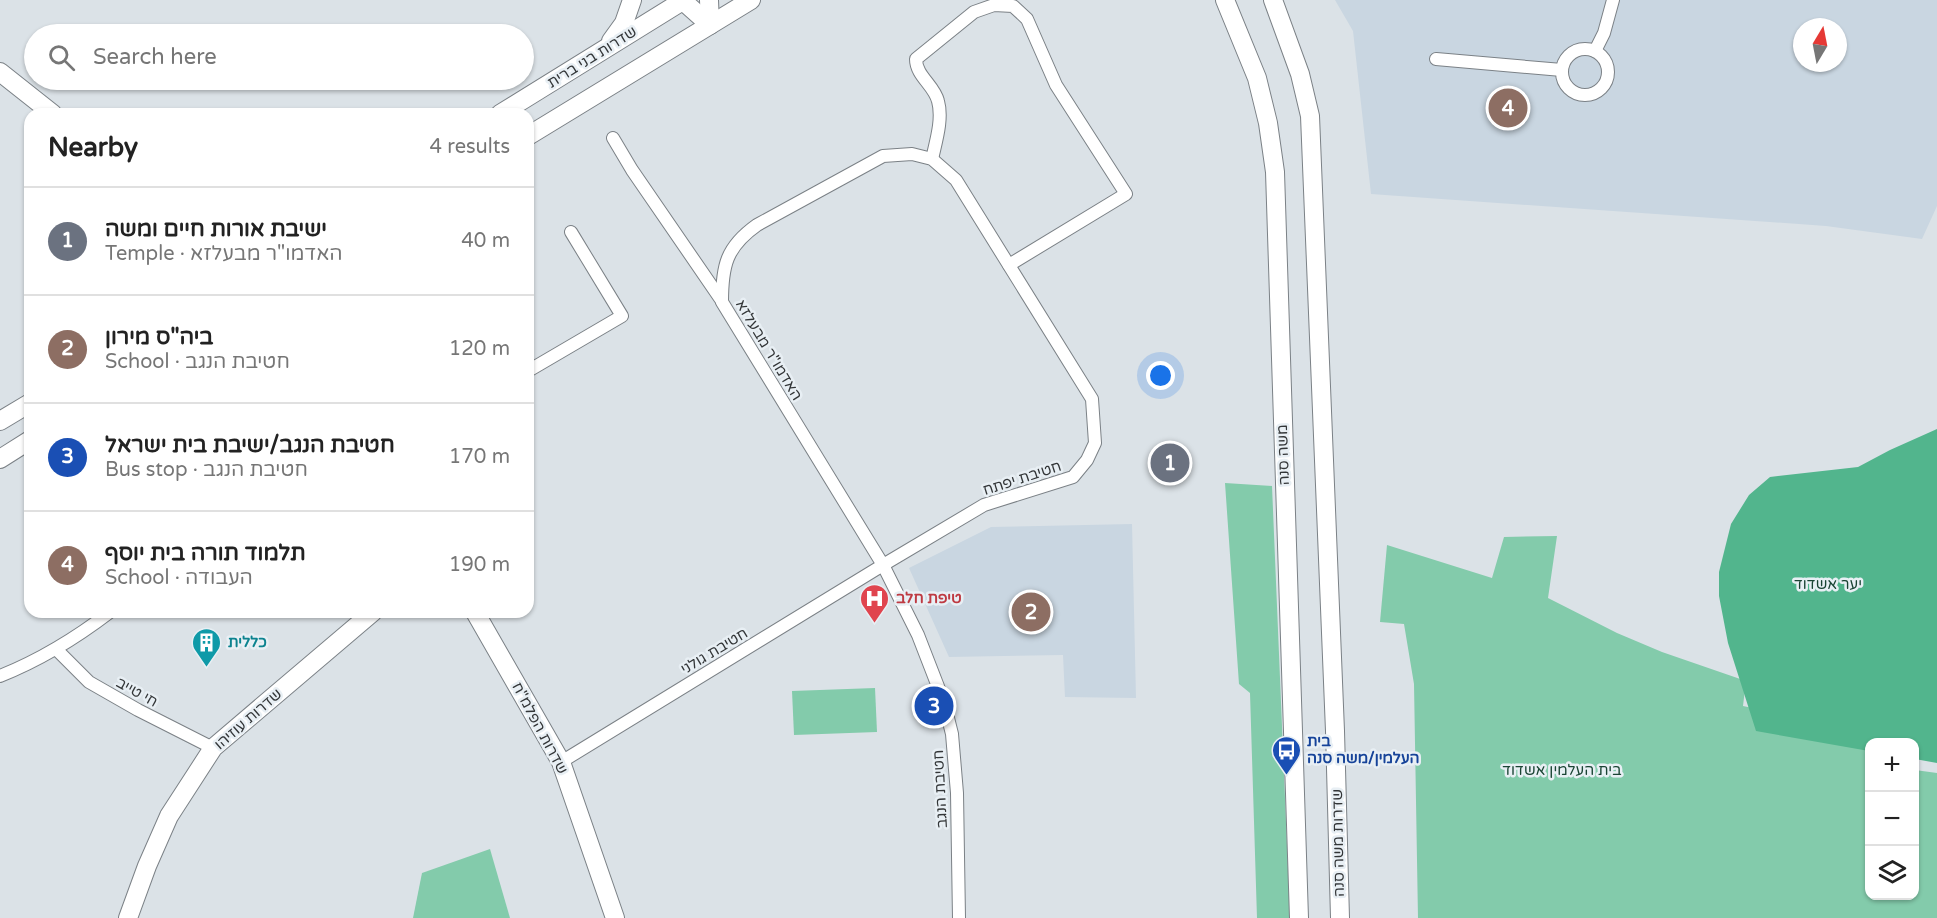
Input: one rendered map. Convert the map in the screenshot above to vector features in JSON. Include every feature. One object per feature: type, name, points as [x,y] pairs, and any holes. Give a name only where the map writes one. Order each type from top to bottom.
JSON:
[{"type":"main road","points":[[605,48],[624,23],[632,0]]},
{"type":"main road","points":[[683,0],[710,25]]},
{"type":"main road","name":"שדרות בני ברית","points":[[510,108],[683,0]]},
{"type":"main road","points":[[709,0],[710,25]]},
{"type":"main road","points":[[534,132],[751,0]]},
{"type":"main road","name":"משה סנה","points":[[1224,0],[1257,78],[1268,123],[1275,172],[1299,918]]},
{"type":"main road","name":"שדרות משה סנה","points":[[1273,0],[1300,74],[1310,116],[1335,731],[1340,918]]},
{"type":"main road","points":[[0,72],[45,108]]},
{"type":"main road","points":[[0,421],[24,406]]},
{"type":"main road","points":[[0,459],[24,444]]},
{"type":"main road","name":"שדרות עוזיהו","points":[[128,918],[169,816],[213,748],[367,618]]},
{"type":"main road","name":"שדרות הפלמ\"ח","points":[[476,618],[561,762],[615,918]]},
{"type":"street","points":[[1595,51],[1604,33],[1613,0]]},
{"type":"street","points":[[994,5],[1013,6],[1027,19],[1056,85],[1126,194],[1009,265],[956,180],[933,159],[940,118],[938,100],[916,67],[916,59],[974,12],[994,5]]},
{"type":"street","points":[[1595,51],[1606,62],[1608,76],[1605,84],[1594,94],[1586,95],[1572,91],[1563,78],[1562,70],[1564,63],[1574,52],[1595,51]]},
{"type":"street","points":[[1436,58],[1562,70]]},
{"type":"street","points":[[614,138],[632,170],[722,302]]},
{"type":"street","name":"האדמו\"ר מבעלזא","points":[[883,565],[722,302],[722,276],[736,243],[757,225],[883,156],[912,154],[933,159]]},
{"type":"street","points":[[534,367],[622,316],[571,232]]},
{"type":"street","name":"חטיבת יפתח","points":[[883,565],[984,505],[1073,477],[1087,460],[1095,443],[1092,399],[1009,265]]},
{"type":"street","name":"חטיבת גולני","points":[[561,762],[883,565]]},
{"type":"street","name":"חטיבת הנגב","points":[[883,565],[918,635],[944,702],[952,734],[957,793],[959,918]]},
{"type":"street","points":[[0,676],[56,649],[102,618]]},
{"type":"street","name":"חי טייב","points":[[56,649],[89,682],[213,748]]},
{"type":"shaded area","points":[[1335,0],[1937,0],[1937,206],[1922,239],[1826,226],[1371,194],[1353,31]]},
{"type":"shaded area","points":[[1132,524],[1136,698],[1065,697],[1063,655],[949,657],[909,568],[991,527]]},
{"type":"green space","name":"יער אשדוד","points":[[1937,429],[1937,763],[1919,760],[1919,738],[1865,738],[1865,750],[1756,731],[1728,643],[1719,596],[1719,572],[1731,524],[1749,495],[1770,477],[1858,467]]},
{"type":"green space","points":[[1225,483],[1272,486],[1290,918],[1257,918],[1250,693],[1239,684]]},
{"type":"green space","name":"בית העלמין אשדוד","points":[[1557,536],[1548,598],[1617,633],[1662,652],[1746,681],[1743,706],[1825,723],[1865,747],[1865,900],[1919,900],[1919,771],[1937,773],[1937,918],[1418,918],[1414,684],[1404,624],[1380,622],[1387,545],[1492,578],[1504,537]]},
{"type":"green space","points":[[875,688],[877,732],[794,735],[792,691]]},
{"type":"green space","points":[[490,849],[510,918],[413,918],[422,873]]},
{"type":"place","name":"תלמוד תורה בית יוסף","points":[[1508,108]]},
{"type":"place","name":"ישיבת אורות חיים ומשה","points":[[1170,463]]},
{"type":"place","name":"ביה\"ס מירון","points":[[1031,612]]},
{"type":"place","name":"טיפת חלב","points":[[875,624]]},
{"type":"place","name":"כללית","points":[[207,668]]},
{"type":"place","name":"חטיבת הנגב/ישיבת בית ישראל","points":[[934,706]]},
{"type":"place","name":"בית העלמין/משה סנה","points":[[1286,776]]}]
